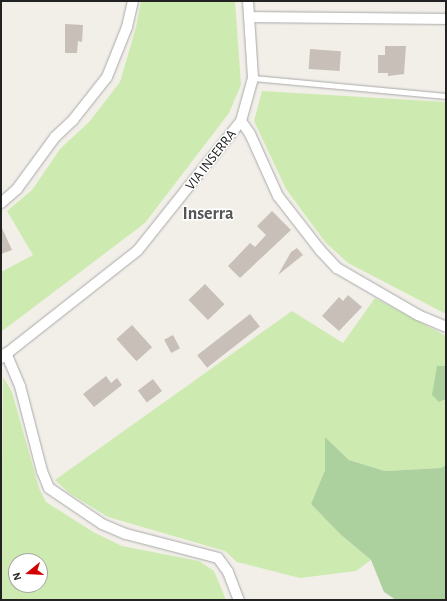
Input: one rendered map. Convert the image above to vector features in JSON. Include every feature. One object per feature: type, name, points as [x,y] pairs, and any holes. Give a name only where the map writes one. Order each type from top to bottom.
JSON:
[{"type":"street","points":[[1,203],[17,189],[55,137],[73,120],[107,77],[127,27],[133,1]]},
{"type":"street","name":"VIA INSERRA","points":[[4,356],[138,250],[241,121],[253,78],[248,1]]},
{"type":"street","points":[[249,17],[446,19]]},
{"type":"street","points":[[241,121],[250,134],[278,196],[320,250],[337,268],[418,315],[446,327]]},
{"type":"street","points":[[4,356],[20,386],[42,471],[49,488],[82,512],[108,526],[218,558],[228,572],[239,600]]},
{"type":"lane","points":[[253,78],[446,96]]},
{"type":"green space","points":[[141,1],[235,1],[241,85],[229,113],[145,223],[1,332],[1,272],[33,255],[7,211],[32,190],[60,149],[89,122],[120,82],[136,27]]},
{"type":"green space","points":[[262,91],[446,102],[446,314],[348,263],[325,242],[286,189],[254,121]]},
{"type":"green space","points":[[375,298],[446,336],[446,366],[437,366],[439,402],[446,399],[446,465],[441,468],[385,471],[349,460],[325,437],[325,470],[311,504],[340,534],[371,560],[356,571],[300,578],[237,562],[225,551],[108,517],[69,493],[55,480],[292,311],[343,343]]},
{"type":"green space","points":[[437,366],[446,366],[446,399],[439,402],[432,395]]},
{"type":"green space","points":[[3,377],[12,392],[39,488],[46,502],[95,533],[122,546],[199,561],[214,571],[226,600],[1,600]]},
{"type":"green space","points":[[325,437],[349,460],[385,471],[441,468],[446,465],[446,600],[396,600],[384,592],[371,560],[340,534],[311,504],[325,470]]},
{"type":"building","points":[[65,24],[83,25],[82,42],[78,41],[77,53],[65,53]]},
{"type":"building","points":[[385,46],[406,46],[404,74],[388,76],[388,73],[378,73],[378,55],[385,55]]},
{"type":"building","points":[[310,49],[341,51],[340,71],[309,69]]},
{"type":"building","points":[[272,211],[291,230],[240,278],[228,266],[250,243],[255,247],[266,235],[257,226]]},
{"type":"building","points":[[1,226],[12,250],[1,254]]},
{"type":"building","points":[[297,248],[303,255],[278,275],[291,252]]},
{"type":"building","points":[[205,284],[224,304],[208,320],[188,300]]},
{"type":"building","points":[[348,295],[362,307],[339,331],[322,316],[339,297],[343,301]]},
{"type":"building","points":[[250,314],[260,327],[207,368],[197,355]]},
{"type":"building","points":[[132,325],[152,347],[136,361],[116,339]]},
{"type":"building","points":[[173,335],[180,348],[171,353],[164,340]]},
{"type":"building","points":[[106,376],[111,383],[117,378],[122,385],[94,407],[83,394]]},
{"type":"building","points":[[153,379],[162,391],[147,402],[138,390]]},
{"type":"district","name":"Inserra","points":[[208,214]]}]
